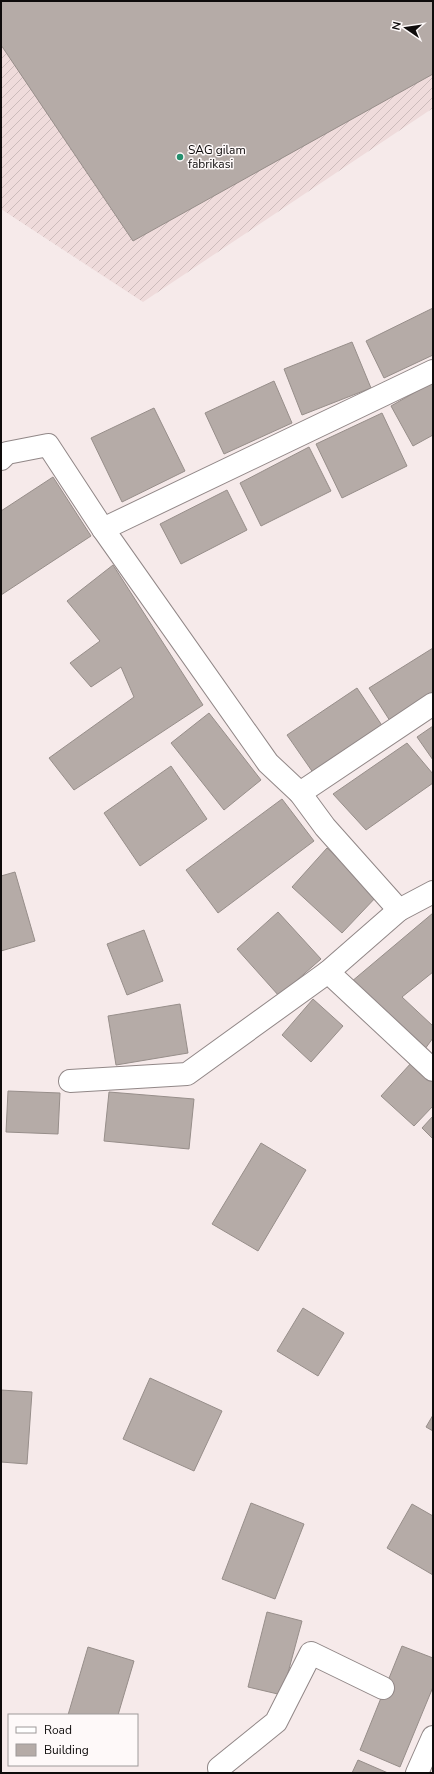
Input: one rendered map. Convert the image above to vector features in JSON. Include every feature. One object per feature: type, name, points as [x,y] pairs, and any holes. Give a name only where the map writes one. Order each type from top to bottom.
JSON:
[{"type":"street","points":[[103,529],[433,370]]},
{"type":"street","points":[[1,459],[7,453],[48,444],[103,529],[268,763],[300,793],[325,827],[399,910]]},
{"type":"street","points":[[300,793],[433,704]]},
{"type":"street","points":[[70,1081],[187,1074],[328,972],[399,910],[433,892]]},
{"type":"street","points":[[328,972],[433,1070]]},
{"type":"street","points":[[220,1773],[219,1768],[276,1722],[311,1653],[383,1688]]},
{"type":"street","points":[[417,1773],[433,1737]]},
{"type":"shaded area","name":"SAG gilam fabrikasi","points":[[1,1],[433,1],[433,108],[143,302],[1,209]]},
{"type":"building","name":"SAG gilam fabrikasi","points":[[1,1],[433,1],[433,74],[133,241],[1,45]]},
{"type":"building","points":[[433,308],[433,355],[384,378],[366,341]]},
{"type":"building","points":[[352,342],[371,388],[302,415],[284,369]]},
{"type":"building","points":[[274,381],[292,423],[224,454],[205,413]]},
{"type":"building","points":[[433,382],[433,435],[413,446],[391,406]]},
{"type":"building","points":[[154,408],[185,471],[122,502],[91,438]]},
{"type":"building","points":[[382,413],[407,466],[342,498],[316,444]]},
{"type":"building","points":[[309,447],[331,491],[261,526],[240,483]]},
{"type":"building","points":[[53,477],[91,536],[1,595],[1,511]]},
{"type":"building","points":[[227,490],[247,530],[181,564],[160,524]]},
{"type":"building","points":[[113,565],[203,705],[74,790],[49,758],[134,697],[121,667],[91,687],[70,663],[100,641],[67,601]]},
{"type":"building","points":[[433,648],[433,698],[392,724],[369,688]]},
{"type":"building","points":[[357,688],[383,727],[314,774],[287,735]]},
{"type":"building","points":[[209,713],[261,780],[224,810],[171,743]]},
{"type":"building","points":[[433,726],[433,760],[417,737]]},
{"type":"building","points":[[407,743],[433,774],[433,783],[366,830],[333,794]]},
{"type":"building","points":[[171,766],[207,819],[140,866],[104,813]]},
{"type":"building","points":[[282,799],[314,841],[218,913],[186,870]]},
{"type":"building","points":[[327,848],[378,895],[342,933],[292,887]]},
{"type":"building","points":[[15,872],[35,941],[1,951],[1,876]]},
{"type":"building","points":[[278,912],[321,959],[279,996],[237,949]]},
{"type":"building","points":[[433,913],[433,972],[402,997],[433,1026],[433,1038],[422,1053],[351,982]]},
{"type":"building","points":[[144,930],[163,981],[127,995],[107,944]]},
{"type":"building","points":[[313,999],[343,1026],[311,1062],[282,1035]]},
{"type":"building","points":[[180,1004],[188,1053],[116,1065],[108,1016]]},
{"type":"building","points":[[412,1062],[433,1082],[433,1106],[414,1126],[381,1096]]},
{"type":"building","points":[[8,1091],[60,1093],[58,1134],[6,1132]]},
{"type":"building","points":[[109,1092],[194,1099],[189,1149],[104,1141]]},
{"type":"building","points":[[433,1116],[433,1139],[422,1128]]},
{"type":"building","points":[[261,1143],[306,1170],[258,1251],[212,1224]]},
{"type":"building","points":[[303,1308],[344,1333],[318,1376],[277,1351]]},
{"type":"building","points":[[150,1378],[222,1411],[194,1471],[123,1439]]},
{"type":"building","points":[[1,1390],[32,1392],[27,1464],[1,1462]]},
{"type":"building","points":[[433,1415],[433,1431],[426,1427]]},
{"type":"building","points":[[251,1503],[304,1524],[275,1599],[222,1579]]},
{"type":"building","points":[[412,1504],[433,1516],[433,1575],[387,1548]]},
{"type":"building","points":[[267,1612],[302,1621],[282,1695],[248,1687]]},
{"type":"building","points":[[402,1646],[433,1658],[433,1687],[400,1767],[360,1750]]},
{"type":"building","points":[[88,1647],[134,1661],[118,1714],[68,1714]]},
{"type":"building","points":[[358,1760],[388,1773],[352,1773]]},
{"type":"place","name":"SAG gilam fabrikasi","points":[[180,157]]}]
